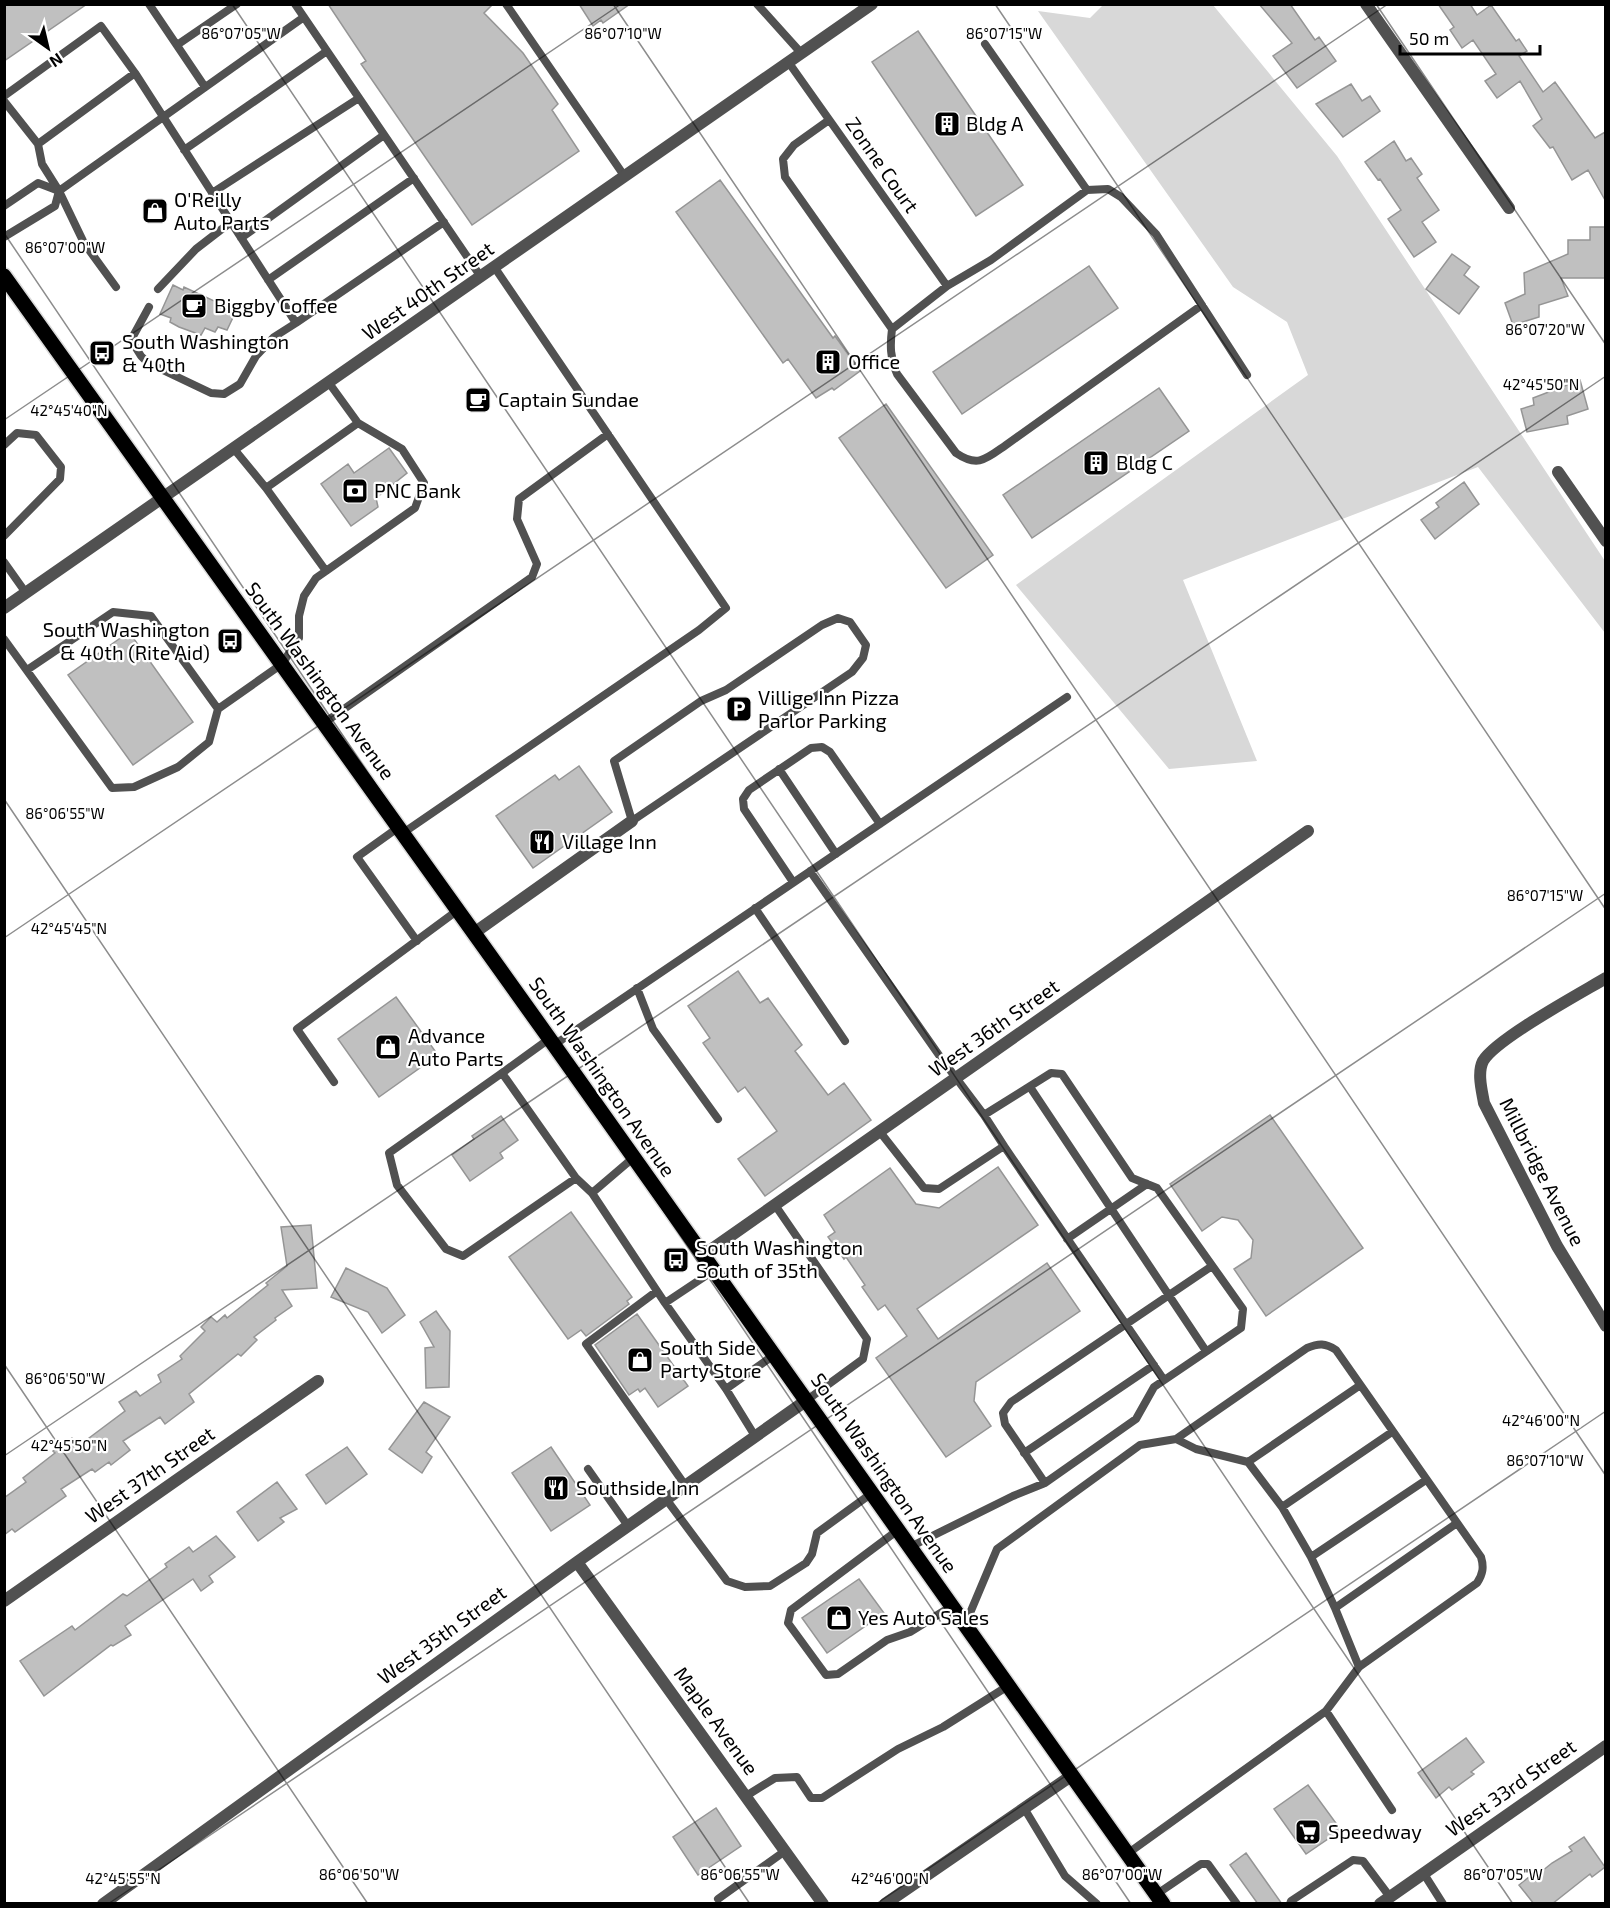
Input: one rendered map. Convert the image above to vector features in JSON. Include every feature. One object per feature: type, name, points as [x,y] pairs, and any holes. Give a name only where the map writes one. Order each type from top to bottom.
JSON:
[{"type":"main road","name":"South Washington Avenue","points":[[4,276],[458,910],[1160,1899]]},
{"type":"street","name":"West 40th Street","points":[[4,608],[872,4]]},
{"type":"street","points":[[1366,4],[1509,208]]},
{"type":"street","points":[[1558,472],[1605,541]]},
{"type":"street","points":[[474,933],[632,821]]},
{"type":"street","name":"West 36th Street","points":[[702,1256],[1308,831]]},
{"type":"street","name":"Millbridge Avenue","points":[[1605,978],[1505,1040],[1482,1062],[1480,1081],[1484,1102],[1557,1246],[1605,1326]]},
{"type":"street","name":"West 37th Street","points":[[4,1602],[318,1381]]},
{"type":"street","name":"West 35th Street","points":[[103,1904],[577,1562],[807,1400]]},
{"type":"street","name":"Maple Avenue","points":[[577,1562],[823,1904]]},
{"type":"street","name":"West 33rd Street","points":[[1385,1900],[1605,1746]]},
{"type":"street","points":[[885,1904],[1071,1776]]},
{"type":"lane","points":[[149,4],[205,87]]},
{"type":"lane","points":[[177,45],[237,4]]},
{"type":"lane","points":[[295,4],[481,277]]},
{"type":"lane","points":[[506,4],[625,177]]},
{"type":"lane","points":[[757,4],[802,54]]},
{"type":"lane","points":[[4,237],[55,206],[59,191],[304,17]]},
{"type":"lane","points":[[116,287],[84,243],[59,191],[42,164],[38,144],[9,113],[4,99],[101,26],[135,73],[296,323]]},
{"type":"lane","points":[[985,44],[1088,190]]},
{"type":"lane","points":[[183,150],[327,51]]},
{"type":"lane","name":"Zonne Court","points":[[789,63],[947,286]]},
{"type":"lane","points":[[38,144],[135,73]]},
{"type":"lane","points":[[212,193],[359,98]]},
{"type":"lane","points":[[829,120],[794,145],[783,159],[785,177],[892,329],[891,360],[897,374],[956,453],[968,461],[979,460],[1006,445],[1202,305]]},
{"type":"lane","points":[[241,238],[384,135]]},
{"type":"lane","points":[[268,280],[414,178]]},
{"type":"lane","points":[[4,206],[38,183],[59,191]]},
{"type":"lane","points":[[892,329],[947,286],[991,261],[1088,190],[1108,189],[1121,197],[1156,234],[1247,375]]},
{"type":"lane","points":[[158,289],[196,249],[231,222]]},
{"type":"lane","points":[[149,307],[131,340],[141,356],[148,363],[211,393],[224,394],[240,384],[256,356],[274,337],[444,222]]},
{"type":"lane","points":[[417,941],[357,856],[401,830],[699,630],[726,608],[495,268]]},
{"type":"lane","points":[[4,639],[112,788],[134,787],[178,767],[209,742],[218,709],[282,664],[299,638],[299,615],[304,596],[316,578],[415,508],[424,483],[402,449],[358,423],[329,382]]},
{"type":"lane","points":[[266,488],[358,423]]},
{"type":"lane","points":[[4,445],[17,433],[36,435],[62,467],[60,479],[4,536]]},
{"type":"lane","points":[[324,723],[532,577],[537,564],[517,519],[519,499],[608,434]]},
{"type":"lane","points":[[234,449],[266,488],[326,571]]},
{"type":"lane","points":[[4,562],[26,593]]},
{"type":"lane","points":[[27,670],[113,612],[151,616],[218,709]]},
{"type":"lane","points":[[837,618],[850,622],[867,645],[863,658],[852,672],[632,821],[614,761],[701,701],[726,690],[822,625],[837,618]]},
{"type":"lane","points":[[576,1178],[464,1256],[446,1249],[397,1185],[389,1153],[502,1073],[637,988],[1067,697]]},
{"type":"lane","points":[[793,882],[744,809],[743,799],[748,790],[779,769],[811,748],[822,747],[831,752],[880,824]]},
{"type":"lane","points":[[779,769],[836,854]]},
{"type":"lane","points":[[810,871],[984,1115],[1164,1380]]},
{"type":"lane","points":[[755,908],[844,1041]]},
{"type":"lane","points":[[334,1082],[297,1029],[458,910]]},
{"type":"lane","points":[[637,988],[653,1029],[718,1119]]},
{"type":"lane","points":[[502,1073],[576,1178],[592,1193],[665,1303],[726,1389],[755,1436]]},
{"type":"lane","points":[[910,1546],[1013,1496],[1045,1484],[1136,1419],[1154,1387],[1241,1328],[1243,1309],[1157,1188],[1132,1178],[1062,1074],[1051,1073],[984,1115]]},
{"type":"lane","points":[[1030,1087],[1206,1351]]},
{"type":"lane","points":[[880,1131],[924,1188],[939,1189],[1004,1146]]},
{"type":"lane","points":[[592,1193],[633,1158]]},
{"type":"lane","points":[[1067,1239],[1147,1184]]},
{"type":"lane","points":[[775,1205],[867,1339],[863,1359],[807,1400]]},
{"type":"lane","points":[[1045,1484],[1005,1424],[1003,1413],[1011,1402],[1212,1266]]},
{"type":"lane","points":[[665,1303],[713,1270]]},
{"type":"lane","points":[[657,1291],[586,1344],[685,1485]]},
{"type":"lane","points":[[965,1625],[997,1549],[1140,1446],[1176,1439],[1307,1347],[1326,1344],[1336,1350],[1359,1386],[1481,1557],[1483,1572],[1477,1583],[1359,1667],[1326,1711],[1127,1854]]},
{"type":"lane","points":[[726,1389],[774,1355]]},
{"type":"lane","points":[[1024,1453],[1154,1365]]},
{"type":"lane","points":[[1248,1462],[1359,1386]]},
{"type":"lane","points":[[1282,1507],[1392,1431]]},
{"type":"lane","points":[[1176,1439],[1196,1449],[1248,1462],[1282,1507],[1311,1557],[1359,1667]]},
{"type":"lane","points":[[588,1469],[628,1526]]},
{"type":"lane","points":[[1311,1557],[1426,1480]]},
{"type":"lane","points":[[666,1499],[727,1581],[745,1587],[770,1586],[806,1563],[812,1554],[817,1533],[872,1493]]},
{"type":"lane","points":[[1335,1608],[1457,1523]]},
{"type":"lane","points":[[898,1530],[791,1610],[788,1623],[826,1675],[838,1674],[887,1640],[910,1632],[952,1606]]},
{"type":"lane","points":[[746,1796],[776,1778],[797,1777],[811,1798],[822,1798],[898,1749],[943,1727],[1008,1686]]},
{"type":"lane","points":[[1326,1711],[1392,1810]]},
{"type":"lane","points":[[1024,1808],[1065,1876],[1097,1904]]},
{"type":"lane","points":[[718,1899],[785,1851]]},
{"type":"lane","points":[[1290,1904],[1291,1901],[1353,1860],[1363,1861],[1385,1900]]},
{"type":"lane","points":[[1160,1899],[1201,1864],[1208,1864],[1237,1904]]},
{"type":"lane","points":[[1424,1874],[1443,1904]]},
{"type":"shaded area","points":[[1103,5],[1213,5],[1337,156],[1605,561],[1605,633],[1478,467],[1183,580],[1257,761],[1169,769],[1016,585],[1308,375],[1287,322],[1233,287],[1038,11],[1090,18]]},
{"type":"building","points":[[4,4],[87,4],[4,61]]},
{"type":"building","points":[[328,4],[493,4],[484,13],[523,53],[558,104],[552,110],[579,151],[472,225],[361,64],[366,61]]},
{"type":"building","points":[[579,4],[630,4],[603,23],[601,20],[593,26]]},
{"type":"building","points":[[1259,4],[1290,4],[1315,40],[1319,37],[1336,61],[1297,88],[1273,56],[1292,43]]},
{"type":"building","points":[[1438,4],[1470,4],[1477,15],[1491,5],[1516,41],[1519,39],[1527,51],[1519,56],[1543,92],[1555,82],[1595,138],[1605,132],[1605,200],[1588,170],[1572,180],[1553,147],[1550,148],[1533,126],[1542,119],[1520,81],[1497,98],[1485,81],[1496,74],[1473,40],[1462,48],[1450,30],[1454,27]]},
{"type":"building","name":"Bldg A","points":[[918,31],[1023,185],[976,216],[872,62]]},
{"type":"building","points":[[1351,84],[1362,101],[1370,96],[1380,111],[1343,137],[1316,104]]},
{"type":"building","points":[[1394,141],[1406,161],[1411,158],[1422,174],[1417,178],[1439,210],[1422,222],[1436,242],[1414,257],[1388,219],[1401,210],[1365,162]]},
{"type":"building","points":[[720,180],[833,338],[835,336],[860,371],[834,390],[832,388],[816,398],[788,359],[783,363],[676,212]]},
{"type":"building","points":[[1590,227],[1605,227],[1605,278],[1561,278],[1568,296],[1539,305],[1539,317],[1513,325],[1505,303],[1525,294],[1524,273],[1568,254],[1568,240],[1590,240]]},
{"type":"building","points":[[1452,254],[1470,267],[1464,275],[1479,287],[1459,314],[1426,289]]},
{"type":"building","points":[[1089,266],[1118,308],[962,414],[933,372]]},
{"type":"building","name":"Biggby Coffee","points":[[173,285],[183,290],[184,287],[236,311],[227,330],[218,327],[215,332],[205,328],[201,335],[179,327],[170,322],[171,318],[160,314]]},
{"type":"building","points":[[1580,380],[1588,409],[1567,416],[1568,424],[1527,432],[1521,409],[1534,405],[1533,398]]},
{"type":"building","name":"Bldg C","points":[[1159,388],[1189,431],[1032,538],[1003,495]]},
{"type":"building","points":[[886,404],[993,555],[946,588],[839,438]]},
{"type":"building","name":"PNC Bank","points":[[389,448],[407,473],[376,498],[378,507],[351,526],[321,484],[348,464],[354,473]]},
{"type":"building","points":[[1464,482],[1479,504],[1435,539],[1421,520],[1439,507],[1436,503]]},
{"type":"building","points":[[129,632],[193,722],[133,765],[68,675]]},
{"type":"building","name":"Village Inn","points":[[579,766],[612,812],[533,868],[496,816],[555,775],[559,780]]},
{"type":"building","points":[[738,971],[760,1003],[768,998],[802,1045],[795,1051],[828,1095],[844,1083],[871,1120],[765,1196],[738,1159],[777,1131],[745,1087],[738,1092],[703,1043],[710,1038],[688,1006]]},
{"type":"building","name":"Advance Auto Parts","points":[[396,997],[438,1055],[379,1097],[338,1039]]},
{"type":"building","points":[[1270,1115],[1363,1248],[1266,1316],[1234,1269],[1251,1258],[1253,1240],[1238,1220],[1222,1217],[1202,1231],[1170,1184]]},
{"type":"building","points":[[501,1116],[518,1140],[500,1153],[503,1158],[470,1181],[452,1155],[474,1139],[472,1136]]},
{"type":"building","points":[[998,1167],[1038,1225],[917,1309],[938,1339],[1047,1263],[1080,1311],[976,1382],[974,1401],[991,1426],[946,1457],[876,1358],[907,1336],[885,1305],[878,1310],[862,1287],[865,1285],[846,1257],[844,1259],[828,1237],[835,1232],[824,1215],[890,1168],[916,1204],[939,1208]]},
{"type":"building","points":[[571,1212],[632,1297],[627,1301],[629,1304],[586,1336],[581,1330],[568,1339],[509,1257]]},
{"type":"building","points":[[311,1225],[317,1288],[282,1290],[292,1306],[254,1337],[257,1340],[241,1356],[238,1354],[189,1394],[194,1402],[165,1424],[160,1417],[123,1441],[130,1450],[111,1465],[109,1462],[95,1472],[92,1469],[61,1489],[66,1496],[15,1532],[12,1529],[4,1535],[4,1498],[26,1482],[23,1478],[55,1453],[53,1451],[72,1438],[77,1447],[125,1411],[119,1402],[136,1391],[140,1396],[161,1382],[158,1375],[182,1359],[180,1356],[205,1331],[201,1327],[211,1317],[217,1322],[225,1315],[227,1318],[268,1285],[266,1283],[287,1266],[281,1227]]},
{"type":"building","points":[[346,1268],[387,1288],[405,1315],[382,1333],[368,1312],[331,1297]]},
{"type":"building","points":[[436,1311],[450,1331],[449,1387],[426,1388],[425,1348],[434,1347],[420,1322]]},
{"type":"building","points":[[637,1314],[688,1386],[658,1407],[645,1388],[640,1392],[638,1389],[629,1395],[595,1345]]},
{"type":"building","points":[[424,1402],[450,1417],[426,1452],[432,1457],[422,1473],[389,1449]]},
{"type":"building","points":[[347,1447],[367,1474],[326,1504],[306,1475]]},
{"type":"building","points":[[551,1447],[590,1505],[551,1531],[512,1473]]},
{"type":"building","points":[[277,1482],[297,1509],[280,1518],[284,1522],[258,1541],[237,1512]]},
{"type":"building","points":[[216,1536],[235,1557],[209,1576],[213,1582],[201,1591],[193,1579],[125,1626],[131,1635],[111,1645],[44,1696],[20,1661],[72,1626],[75,1630],[123,1594],[127,1596],[167,1567],[165,1564],[189,1547],[193,1552]]},
{"type":"building","points":[[859,1579],[884,1613],[827,1653],[802,1618]]},
{"type":"building","points":[[1466,1738],[1484,1762],[1471,1772],[1474,1774],[1452,1790],[1449,1787],[1436,1798],[1418,1773]]},
{"type":"building","points":[[1308,1785],[1341,1830],[1306,1854],[1274,1809]]},
{"type":"building","points":[[716,1808],[741,1846],[698,1875],[673,1837]]},
{"type":"building","points":[[1584,1837],[1605,1867],[1592,1877],[1590,1874],[1552,1904],[1534,1904],[1519,1885],[1534,1873],[1536,1876],[1572,1851],[1569,1847]]},
{"type":"building","points":[[1246,1853],[1282,1904],[1258,1904],[1230,1865]]},
{"type":"place","name":"Bldg A","points":[[947,124]]},
{"type":"place","name":"O'Reilly Auto Parts","points":[[155,211]]},
{"type":"place","name":"Biggby Coffee","points":[[194,306]]},
{"type":"place","name":"South Washington & 40th","points":[[102,353]]},
{"type":"place","name":"Office","points":[[828,362]]},
{"type":"place","name":"Captain Sundae","points":[[478,400]]},
{"type":"place","name":"Bldg C","points":[[1096,463]]},
{"type":"place","name":"PNC Bank","points":[[355,491]]},
{"type":"place","name":"South Washington & 40th (Rite Aid)","points":[[230,641]]},
{"type":"place","name":"Villige Inn Pizza Parlor Parking","points":[[739,709]]},
{"type":"place","name":"Village Inn","points":[[542,842]]},
{"type":"place","name":"Advance Auto Parts","points":[[388,1047]]},
{"type":"place","name":"South Washington South of 35th","points":[[676,1260]]},
{"type":"place","name":"South Side Party Store","points":[[640,1360]]},
{"type":"place","name":"Southside Inn","points":[[556,1488]]},
{"type":"place","name":"Yes Auto Sales","points":[[839,1618]]},
{"type":"place","name":"Speedway","points":[[1308,1832]]}]
